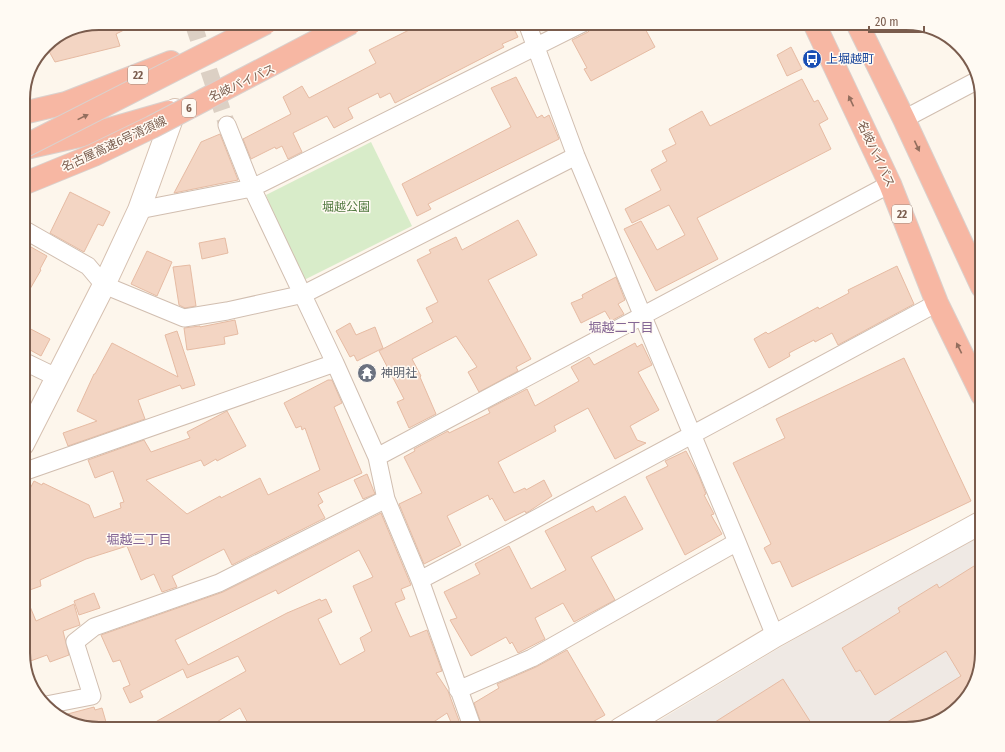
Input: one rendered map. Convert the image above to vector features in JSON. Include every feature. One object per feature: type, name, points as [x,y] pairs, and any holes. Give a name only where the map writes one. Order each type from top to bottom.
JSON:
[{"type":"highway","name":"22","points":[[30,111],[66,103],[172,62],[234,30]]},
{"type":"highway","points":[[30,144],[252,30]]},
{"type":"highway","name":"名古屋高速6号清須線","points":[[30,181],[94,155],[152,127],[339,30]]},
{"type":"highway","name":"名岐バイパス","points":[[30,147],[50,144],[106,130],[222,96],[347,30]]},
{"type":"highway","name":"名岐バイパス","points":[[818,30],[890,184],[937,303],[975,381]]},
{"type":"highway","points":[[860,30],[904,119],[975,272]]},
{"type":"street","points":[[530,30],[576,156],[644,316],[775,636]]},
{"type":"street","points":[[139,210],[252,188],[569,30]]},
{"type":"street","points":[[904,119],[973,83]]},
{"type":"street","points":[[30,430],[104,284],[139,210],[175,110]]},
{"type":"street","points":[[227,125],[252,188],[336,363],[377,458],[386,499],[420,580],[470,722]]},
{"type":"street","points":[[30,233],[88,266],[104,284],[184,318],[227,311],[304,294],[576,156]]},
{"type":"street","points":[[377,458],[890,184]]},
{"type":"street","points":[[420,580],[937,303]]},
{"type":"street","points":[[30,470],[336,363]]},
{"type":"street","points":[[30,364],[56,377]]},
{"type":"street","points":[[53,704],[92,696],[75,642],[94,627],[218,583],[386,499]]},
{"type":"street","points":[[632,722],[775,636],[975,526]]},
{"type":"street","points":[[458,690],[532,658],[737,542]]},
{"type":"shaded area","points":[[975,537],[974,666],[966,687],[961,695],[951,705],[936,715],[919,721],[906,722],[657,722],[779,648]]},
{"type":"green space","name":"堀越公園","points":[[371,142],[412,226],[300,282],[266,195]]},
{"type":"building","points":[[124,30],[116,34],[120,46],[55,62],[49,51],[73,35],[86,31]]},
{"type":"building","points":[[409,30],[514,30],[518,37],[502,44],[504,47],[395,103],[390,93],[380,98],[378,93],[348,108],[353,118],[334,128],[327,116],[293,133],[302,152],[288,159],[282,146],[276,149],[275,147],[251,159],[243,139],[291,114],[283,97],[302,86],[309,98],[376,63],[369,50]]},
{"type":"building","points":[[590,30],[646,30],[655,47],[591,81],[584,69],[587,68],[572,40]]},
{"type":"building","points":[[791,47],[802,69],[787,76],[777,55]]},
{"type":"building","points":[[516,77],[537,118],[542,115],[544,118],[549,115],[559,139],[428,204],[431,209],[417,216],[402,184],[511,127],[491,88]]},
{"type":"building","points":[[802,79],[814,102],[818,100],[828,119],[819,124],[831,149],[697,218],[718,259],[656,291],[624,229],[641,221],[657,250],[685,235],[669,205],[632,223],[625,209],[661,190],[651,170],[667,161],[662,151],[676,144],[669,129],[702,111],[710,126]]},
{"type":"building","points":[[220,134],[238,180],[174,193],[201,142]]},
{"type":"building","points":[[70,192],[110,212],[103,226],[98,224],[84,252],[50,233]]},
{"type":"building","points":[[518,220],[537,255],[488,280],[531,359],[516,367],[518,371],[479,392],[468,372],[477,367],[456,336],[412,359],[421,376],[420,377],[436,414],[409,428],[397,402],[404,399],[379,351],[433,322],[426,308],[438,302],[417,260],[431,253],[429,250],[456,237],[462,250]]},
{"type":"building","points":[[225,238],[228,253],[202,259],[199,243]]},
{"type":"building","points":[[31,247],[47,256],[30,289]]},
{"type":"building","points":[[147,251],[172,262],[157,296],[131,284]]},
{"type":"building","points":[[190,265],[196,306],[185,308],[179,305],[173,267]]},
{"type":"building","points":[[897,266],[914,304],[838,345],[832,333],[815,342],[814,340],[789,353],[790,356],[769,368],[754,339],[766,332],[768,334],[818,307],[819,309],[849,293],[848,290]]},
{"type":"building","points":[[616,277],[625,300],[618,304],[624,314],[611,321],[605,311],[581,323],[571,303],[583,298],[582,295]]},
{"type":"building","points":[[235,320],[238,334],[224,337],[225,344],[187,350],[184,328],[200,327]]},
{"type":"building","points":[[350,323],[356,335],[375,327],[383,348],[357,361],[354,355],[350,357],[336,331]]},
{"type":"building","points":[[30,329],[50,339],[41,356],[30,350]]},
{"type":"building","points":[[177,331],[195,385],[182,389],[180,385],[138,400],[145,419],[68,446],[63,433],[97,421],[77,411],[94,374],[112,343],[178,377],[165,335]]},
{"type":"building","points":[[635,343],[637,347],[642,344],[652,365],[638,372],[659,410],[630,426],[637,440],[646,443],[615,459],[588,408],[554,426],[556,431],[498,462],[514,493],[525,488],[526,490],[544,480],[552,496],[528,512],[526,513],[525,511],[505,521],[492,498],[490,500],[488,495],[447,516],[461,545],[424,564],[399,504],[422,493],[404,457],[415,451],[414,449],[448,431],[449,433],[490,413],[488,409],[527,389],[535,406],[579,381],[571,367],[589,357],[594,365]]},
{"type":"building","points":[[904,358],[971,501],[792,587],[780,561],[772,564],[764,548],[771,544],[733,463],[785,438],[776,419]]},
{"type":"building","points":[[328,380],[332,380],[342,403],[334,407],[362,473],[318,493],[323,502],[318,505],[325,518],[232,565],[224,549],[172,576],[177,587],[162,592],[154,574],[141,580],[127,546],[86,559],[40,580],[41,586],[30,590],[30,489],[34,481],[42,485],[43,483],[89,505],[94,518],[121,508],[120,503],[124,502],[113,471],[95,478],[88,460],[144,440],[151,452],[190,438],[187,432],[227,411],[246,446],[204,466],[201,460],[146,480],[187,514],[220,496],[221,498],[260,478],[268,495],[320,470],[305,428],[302,430],[301,426],[296,428],[284,403]]},
{"type":"building","points":[[686,451],[699,476],[706,494],[704,495],[714,514],[711,515],[722,534],[685,555],[646,477],[668,466],[665,461]]},
{"type":"building","points":[[367,474],[375,494],[363,499],[354,480]]},
{"type":"building","points":[[625,496],[643,529],[591,557],[615,600],[574,622],[563,603],[535,618],[545,639],[518,653],[512,642],[510,644],[506,637],[471,656],[450,620],[457,618],[444,592],[480,574],[475,564],[509,546],[531,589],[566,570],[545,531],[593,506],[596,512]]},
{"type":"building","points":[[381,513],[411,585],[401,589],[405,599],[395,603],[410,637],[427,630],[442,671],[436,673],[448,691],[459,722],[451,722],[447,713],[434,722],[247,722],[240,708],[217,722],[155,722],[246,671],[238,656],[187,678],[183,669],[140,691],[143,697],[130,703],[123,688],[130,685],[120,660],[113,662],[101,635],[223,592]],"holes":[[[359,550],[373,577],[353,586],[372,631],[360,638],[365,651],[340,665],[318,619],[332,612],[326,599],[321,601],[320,599],[287,613],[188,665],[175,640],[276,590],[278,594]]]},
{"type":"building","points":[[975,565],[975,653],[974,666],[971,675],[961,695],[951,705],[936,715],[919,721],[887,722],[961,676],[946,651],[875,695],[860,670],[856,672],[842,648],[900,612],[898,608],[937,584],[939,588]]},
{"type":"building","points":[[94,593],[100,608],[79,615],[74,601]]},
{"type":"building","points":[[74,604],[80,625],[63,631],[69,655],[50,662],[47,655],[31,661],[30,606],[36,621]]},
{"type":"building","points":[[567,650],[605,715],[592,722],[481,722],[474,703],[499,688],[497,684],[536,667]]},
{"type":"building","points":[[783,679],[811,722],[715,722]]},
{"type":"building","points":[[94,707],[95,710],[102,708],[106,722],[86,721],[67,714]]},
{"type":"tunnel","points":[[195,30],[227,125]]},
{"type":"place","name":"上堀越町","points":[[812,59]]},
{"type":"place","name":"神明社","points":[[367,373]]},
{"type":"district","name":"堀越二丁目","points":[[621,327]]},
{"type":"district","name":"堀越三丁目","points":[[139,539]]}]
